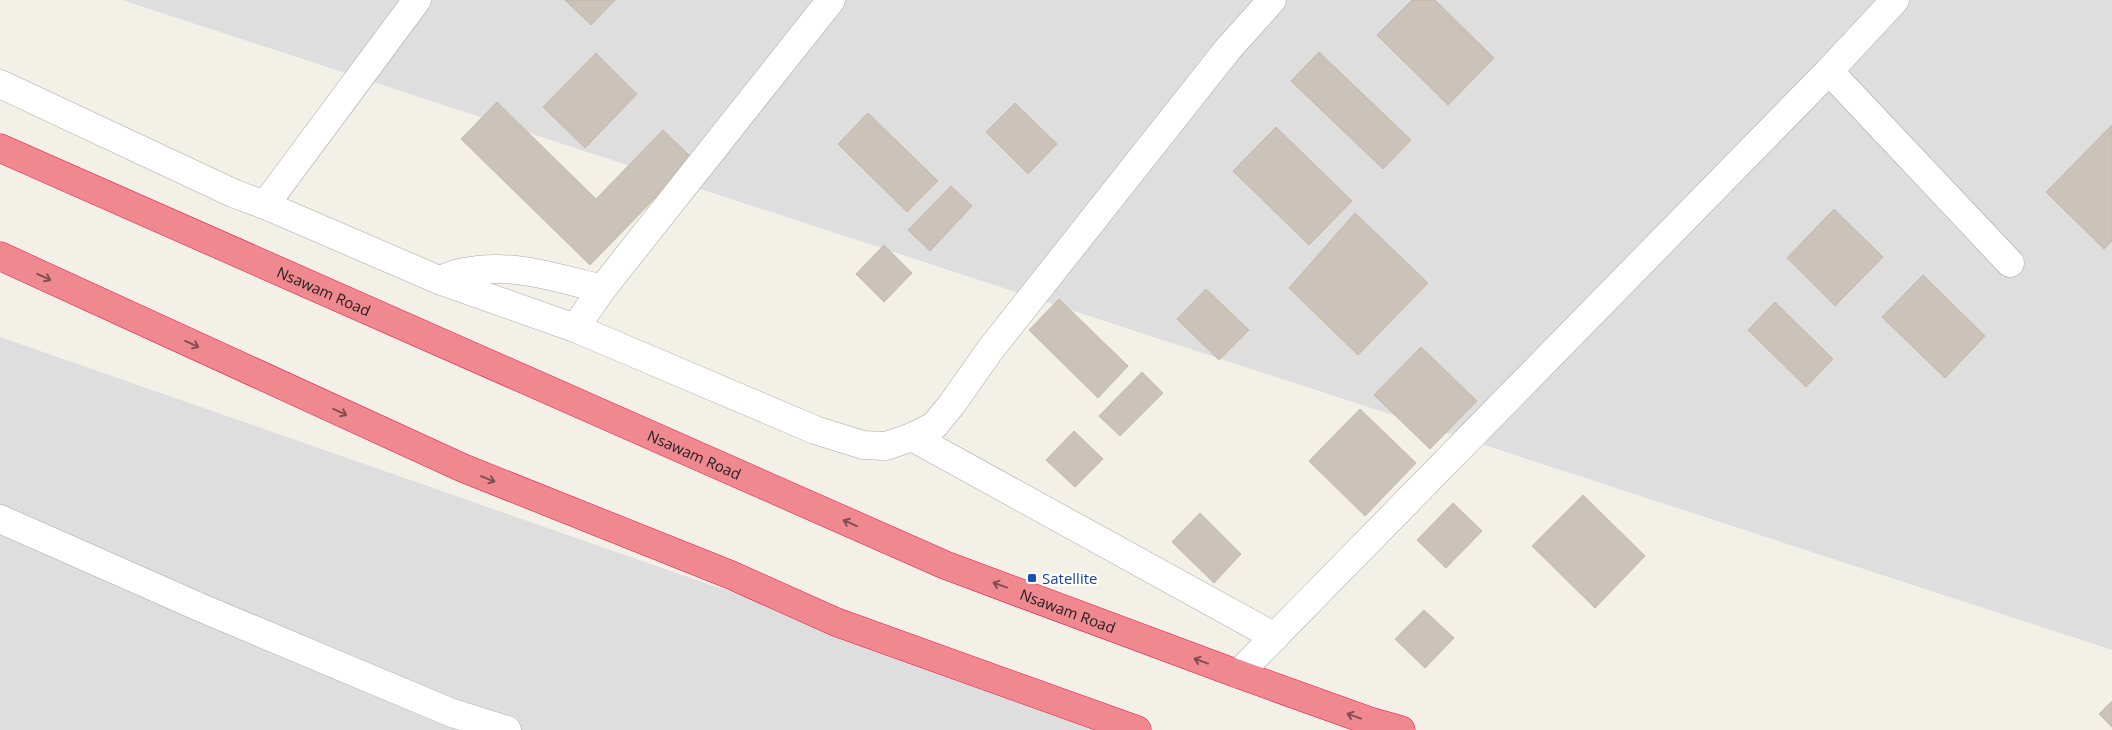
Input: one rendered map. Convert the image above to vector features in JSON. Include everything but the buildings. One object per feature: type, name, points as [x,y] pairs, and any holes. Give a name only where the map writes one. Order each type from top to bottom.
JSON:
[{"type":"highway","name":"Nsawam Road","points":[[0,148],[945,565],[1238,674],[1369,721],[1401,730]]},
{"type":"highway","points":[[0,256],[462,468],[731,575],[836,622],[1137,730]]},
{"type":"street","points":[[265,205],[418,0]]},
{"type":"street","points":[[575,328],[602,289],[831,0]]},
{"type":"street","points":[[0,84],[234,194],[265,205],[439,280],[575,328],[815,430],[864,446],[886,446],[912,437],[934,426],[1008,326],[1228,49],[1272,0]]},
{"type":"street","points":[[1238,674],[1829,71],[1895,0]]},
{"type":"street","points":[[1829,71],[2010,263]]},
{"type":"street","points":[[439,280],[465,272],[490,269],[535,272],[602,289]]},
{"type":"street","points":[[912,437],[1275,637]]},
{"type":"street","points":[[0,520],[204,609],[452,713],[507,730]]},
{"type":"shaded area","points":[[122,0],[2112,0],[2112,650]]},
{"type":"shaded area","points":[[0,337],[1127,730],[0,730]]},
{"type":"place","name":"Satellite","points":[[1032,578]]}]
